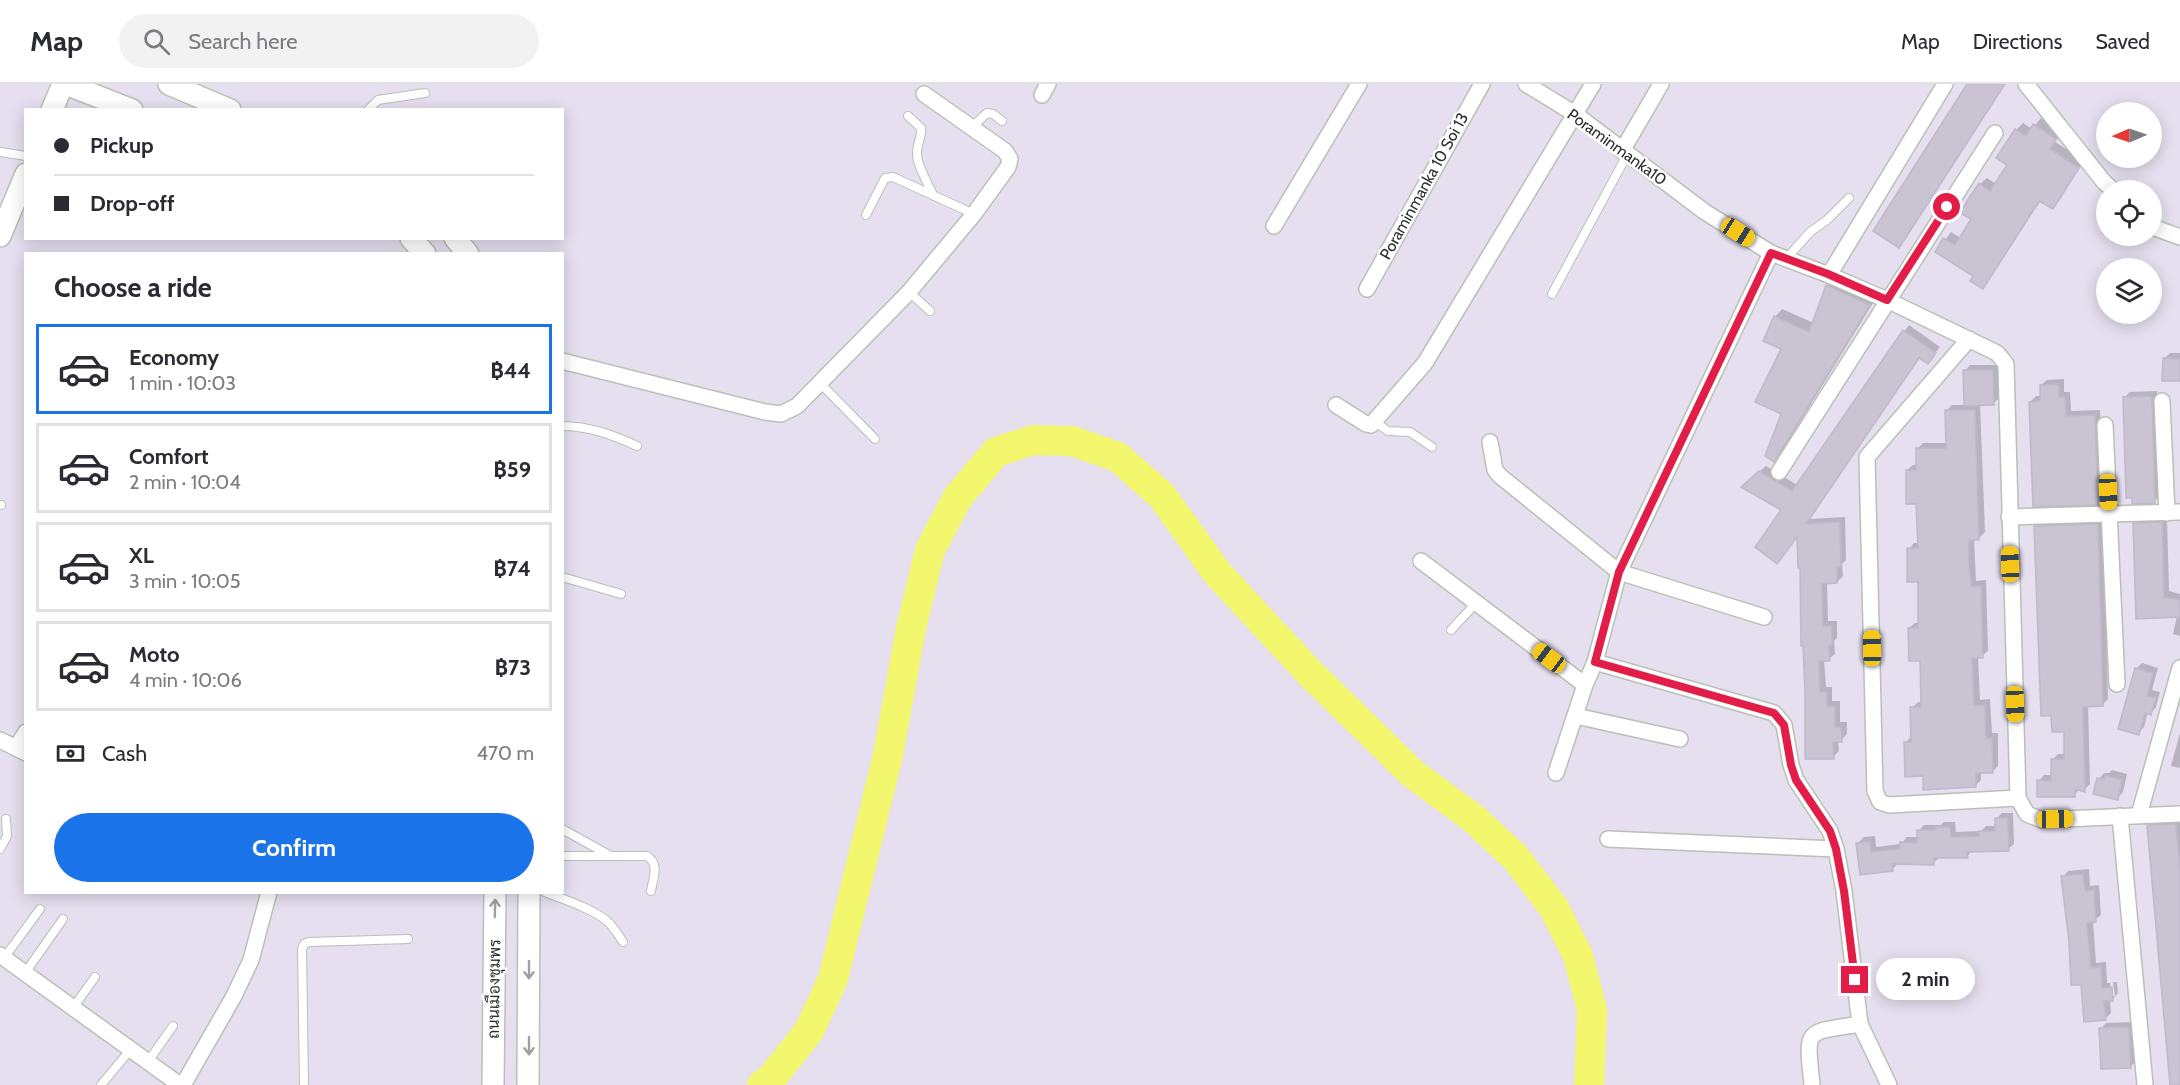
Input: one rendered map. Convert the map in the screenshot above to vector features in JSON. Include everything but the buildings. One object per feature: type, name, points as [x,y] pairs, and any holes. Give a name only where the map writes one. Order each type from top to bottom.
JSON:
[{"type":"main road","points":[[53,108],[65,84],[127,108]]},
{"type":"main road","points":[[169,84],[225,108]]},
{"type":"main road","points":[[0,236],[24,179]]},
{"type":"main road","points":[[413,240],[422,252]]},
{"type":"main road","points":[[457,240],[466,252]]},
{"type":"main road","name":"ถนนเมืองชุมพร","points":[[493,1085],[495,894]]},
{"type":"main road","name":"ถนนเมืองชุมพร","points":[[528,1085],[529,894]]},
{"type":"street","points":[[1274,226],[1359,84]]},
{"type":"street","name":"Poraminmanka 10 Soi 13","points":[[1366,288],[1482,84]]},
{"type":"street","name":"Poraminmanka10","points":[[1526,84],[1575,114],[1705,212],[1771,253],[1828,274],[1887,300],[1996,353],[2006,364],[2009,517]]},
{"type":"street","points":[[1336,405],[1371,425],[1425,363],[1593,84]]},
{"type":"street","points":[[1625,153],[1661,84]]},
{"type":"street","points":[[1828,274],[1945,84]]},
{"type":"street","points":[[2026,84],[2102,180]]},
{"type":"street","points":[[564,362],[765,412],[781,414],[797,406],[909,292],[974,214],[1008,167],[1010,159],[1005,151],[924,94]]},
{"type":"street","points":[[1779,472],[1995,133]]},
{"type":"street","points":[[2162,231],[2180,237]]},
{"type":"street","points":[[1556,773],[1595,662],[1619,572],[1771,253]]},
{"type":"street","points":[[1970,339],[1867,457],[1875,791],[1880,802],[1889,805],[2018,798]]},
{"type":"street","points":[[2162,401],[2173,512],[2009,517],[2018,798],[2027,813],[2042,820],[2180,814]]},
{"type":"street","points":[[2105,425],[2117,684]]},
{"type":"street","points":[[1490,442],[1495,470],[1500,476],[1619,572],[1764,617]]},
{"type":"street","points":[[1421,561],[1585,686]]},
{"type":"street","points":[[1595,662],[1774,713],[1784,725],[1796,780],[1830,831],[1836,849],[1844,891],[1860,1024],[1889,1085]]},
{"type":"street","points":[[2139,816],[2180,668]]},
{"type":"street","points":[[1576,716],[1680,739]]},
{"type":"street","points":[[0,740],[21,750]]},
{"type":"street","points":[[2120,816],[2145,1085]]},
{"type":"street","points":[[1608,839],[1836,849]]},
{"type":"street","points":[[2,956],[147,1063],[182,1085],[234,996],[250,960],[267,894]]},
{"type":"street","points":[[1812,1085],[1808,1047],[1810,1037],[1817,1031],[1860,1024]]},
{"type":"lane","points":[[370,108],[378,100],[425,93]]},
{"type":"lane","points":[[972,127],[987,113],[993,114],[1002,121]]},
{"type":"lane","points":[[908,116],[921,128],[918,159],[933,195]]},
{"type":"lane","points":[[0,152],[24,156]]},
{"type":"lane","points":[[1552,294],[1625,153]]},
{"type":"lane","points":[[866,214],[885,178],[893,177],[974,214]]},
{"type":"lane","points":[[1786,259],[1810,232],[1827,220],[1849,198]]},
{"type":"lane","points":[[909,292],[930,311]]},
{"type":"lane","points":[[819,382],[875,440]]},
{"type":"lane","points":[[1375,422],[1388,431],[1410,432],[1432,447]]},
{"type":"lane","points":[[564,426],[605,432],[636,446]]},
{"type":"lane","points":[[564,578],[621,594]]},
{"type":"lane","points":[[1451,630],[1477,602]]},
{"type":"lane","points":[[0,849],[7,836],[6,819]]},
{"type":"lane","points":[[564,830],[611,856]]},
{"type":"lane","points":[[564,856],[647,856],[654,860],[656,866],[651,891]]},
{"type":"lane","points":[[550,894],[569,901],[605,920],[615,929],[623,942]]},
{"type":"lane","points":[[2,956],[40,909]]},
{"type":"lane","points":[[25,973],[63,919]]},
{"type":"lane","points":[[304,1085],[302,949],[304,944],[408,939]]},
{"type":"lane","points":[[73,1008],[95,977]]},
{"type":"lane","points":[[147,1063],[173,1026]]},
{"type":"lane","points":[[101,1085],[131,1049]]},
{"type":"waterway","points":[[762,1085],[771,1079],[809,1031],[833,979],[888,755],[911,628],[930,550],[958,497],[996,452],[1033,440],[1072,441],[1118,457],[1162,496],[1218,574],[1311,674],[1413,774],[1473,818],[1515,857],[1554,908],[1578,956],[1592,1010],[1589,1085]]},
{"type":"route","points":[[1855,980],[1844,891],[1836,849],[1830,831],[1796,780],[1784,725],[1774,713],[1595,662],[1619,572],[1771,253],[1828,274],[1887,300],[1947,207]]}]
